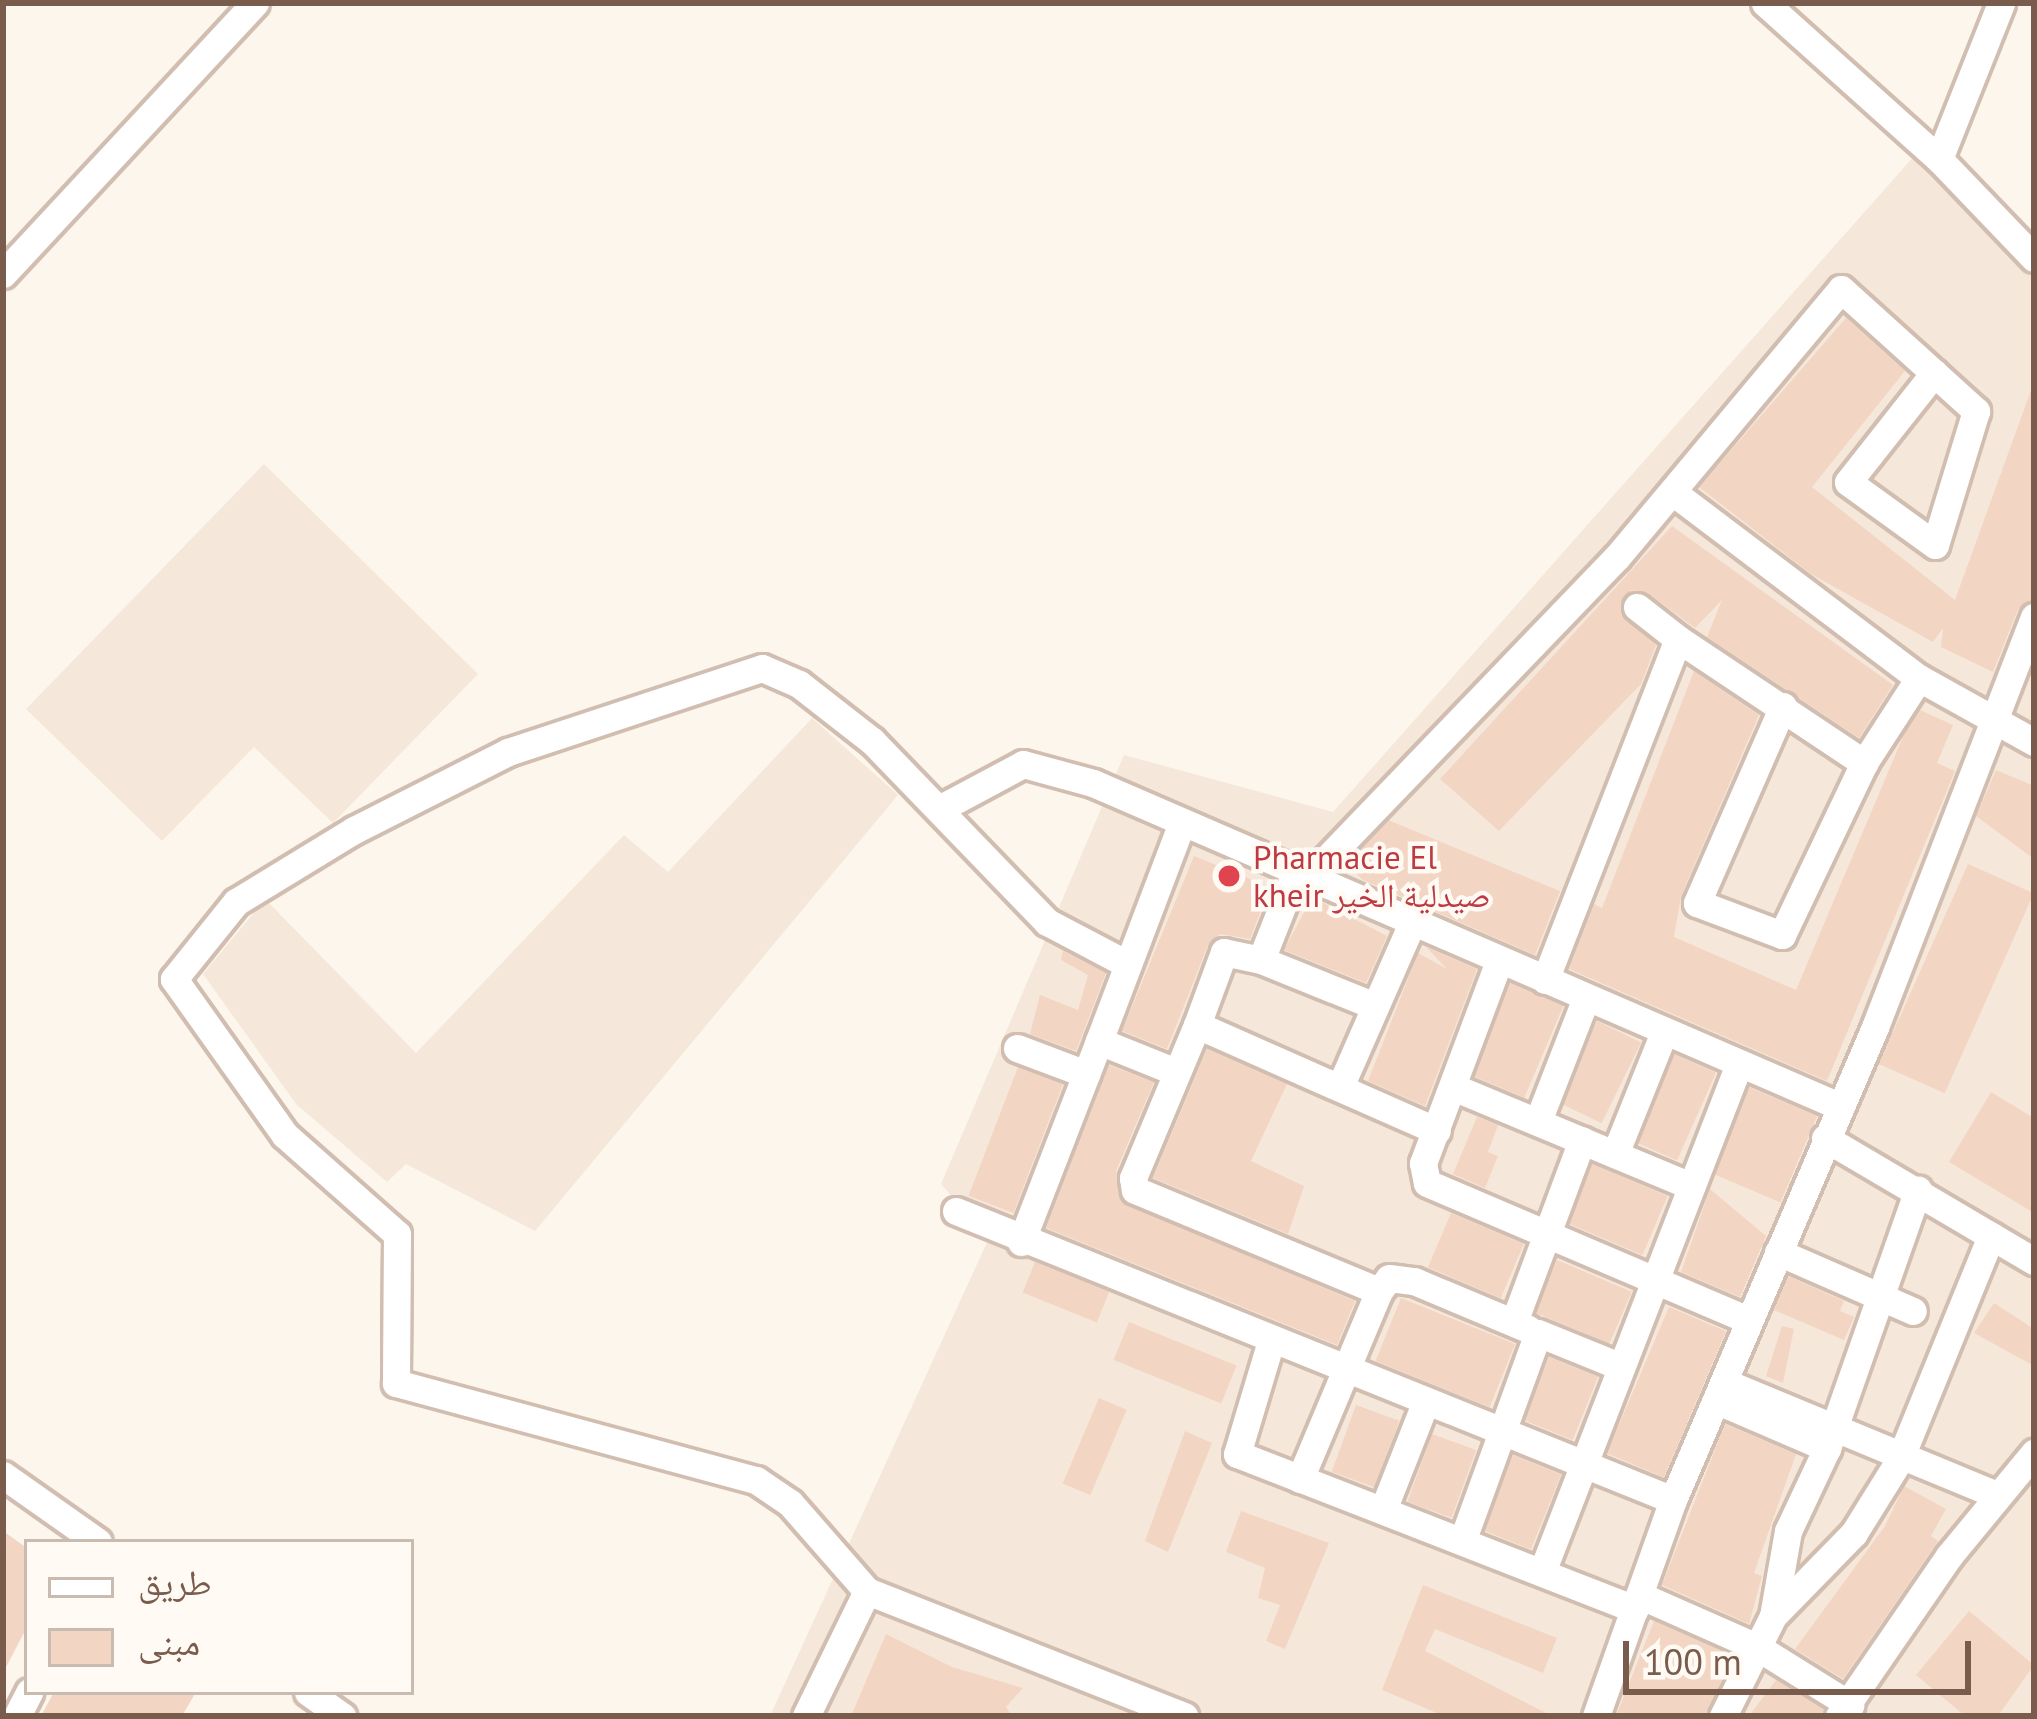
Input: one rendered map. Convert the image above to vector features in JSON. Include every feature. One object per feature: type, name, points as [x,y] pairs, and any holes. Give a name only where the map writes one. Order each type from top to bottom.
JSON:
[{"type":"street","points":[[3,274],[255,3]]},
{"type":"street","points":[[1766,3],[1939,159],[2034,258]]},
{"type":"street","points":[[1939,159],[2001,3]]},
{"type":"street","points":[[1261,960],[1301,877],[1674,493],[1841,290],[1934,373],[1976,411],[1935,545],[1848,482],[1934,373]]},
{"type":"street","points":[[1674,493],[1919,678],[2034,742]]},
{"type":"street","points":[[1637,607],[1864,763]]},
{"type":"street","points":[[1596,1716],[1673,1500],[1839,1106],[2034,617]]},
{"type":"street","points":[[1545,980],[1678,639]]},
{"type":"street","points":[[1123,962],[1047,922],[941,808],[800,683],[761,668],[508,752],[354,830],[236,902],[174,972],[285,1135],[397,1234],[397,1383],[756,1480],[790,1503],[867,1591],[1184,1716]]},
{"type":"street","points":[[1783,706],[1697,903],[1782,935],[1864,763],[1919,678]]},
{"type":"street","points":[[941,808],[1023,764],[1093,784],[1839,1106]]},
{"type":"street","points":[[1021,1242],[1099,1041],[1123,962],[1181,825]]},
{"type":"street","points":[[1340,1087],[1411,925]]},
{"type":"street","points":[[1375,1006],[1261,960],[1224,952],[1133,1178],[1137,1193],[1379,1291]]},
{"type":"street","points":[[1499,961],[1423,1163],[1427,1183],[1748,1320]]},
{"type":"street","points":[[1538,1120],[1586,998]]},
{"type":"street","points":[[1197,1025],[1437,1131]]},
{"type":"street","points":[[1615,1154],[1664,1032]]},
{"type":"street","points":[[1099,1041],[1176,1072]]},
{"type":"street","points":[[1017,1048],[1086,1074]]},
{"type":"street","points":[[1542,1572],[1578,1463],[1739,1064]]},
{"type":"street","points":[[1453,1087],[1690,1186]]},
{"type":"street","points":[[1825,1138],[2034,1261]]},
{"type":"street","points":[[1463,1538],[1501,1432],[1547,1235],[1582,1140]]},
{"type":"street","points":[[1773,1616],[1787,1531],[1883,1294],[1918,1190]]},
{"type":"street","points":[[956,1211],[1021,1242],[1673,1500]]},
{"type":"street","points":[[1723,1716],[1773,1616],[1854,1533],[1900,1459],[1990,1236]]},
{"type":"street","points":[[1778,1252],[1913,1311]]},
{"type":"street","points":[[1300,1479],[1379,1291],[1389,1278],[1414,1281],[1619,1366]]},
{"type":"street","points":[[1271,1341],[1237,1454],[1542,1572],[1757,1647],[1846,1712],[1997,1495],[2031,1462]]},
{"type":"street","points":[[1721,1391],[1827,1438],[1997,1495]]},
{"type":"street","points":[[1383,1510],[1426,1401]]},
{"type":"street","points":[[3,1474],[94,1539]]},
{"type":"street","points":[[818,1710],[867,1591]]},
{"type":"street","points":[[312,1695],[341,1716]]},
{"type":"shaded area","points":[[1915,155],[2034,270],[2034,1716],[770,1716],[989,1238],[941,1184],[1124,755],[1333,812]]},
{"type":"shaded area","points":[[264,464],[478,674],[333,823],[254,747],[162,841],[26,709]]},
{"type":"shaded area","points":[[812,718],[898,795],[535,1231],[406,1164],[387,1182],[296,1104],[203,974],[265,899],[416,1053],[624,835],[668,872]]},
{"type":"building","points":[[1846,318],[1905,371],[1812,487],[1955,600],[2034,382],[2034,599],[2018,609],[1993,672],[1941,647],[1943,628],[1933,642],[1811,574],[1699,487]]},
{"type":"building","points":[[1672,526],[1893,685],[1859,738],[1707,637],[1722,600],[1695,628],[1648,593],[1631,590],[1621,615],[1656,645],[1641,684],[1499,831],[1440,779]]},
{"type":"building","points":[[1694,671],[1759,715],[1681,896],[1674,937],[1796,990],[1905,732],[1920,710],[1953,725],[1937,763],[1955,771],[1827,1081],[1569,969],[1594,904],[1602,908]]},
{"type":"building","points":[[1996,770],[2034,786],[2034,859],[1976,816]]},
{"type":"building","points":[[1388,820],[1560,891],[1535,955],[1363,880],[1347,864]]},
{"type":"building","points":[[1194,856],[1270,887],[1250,939],[1220,934],[1208,945],[1167,1049],[1122,1031]]},
{"type":"building","points":[[1968,864],[2034,893],[1945,1093],[1879,1064]]},
{"type":"building","points":[[1312,897],[1387,936],[1366,983],[1284,950]]},
{"type":"building","points":[[1426,947],[1477,969],[1425,1106],[1368,1081],[1418,953],[1447,969]]},
{"type":"building","points":[[1063,951],[1106,973],[1076,1051],[1030,1034],[1040,995],[1078,1010],[1088,975],[1061,960]]},
{"type":"building","points":[[1510,983],[1563,1006],[1524,1098],[1471,1075]]},
{"type":"building","points":[[1597,1021],[1641,1042],[1602,1123],[1558,1102]]},
{"type":"building","points":[[1207,1049],[1287,1084],[1251,1161],[1304,1186],[1288,1234],[1153,1178]]},
{"type":"building","points":[[1674,1054],[1716,1073],[1677,1160],[1635,1142]]},
{"type":"building","points":[[1109,1065],[1154,1082],[1116,1171],[1122,1202],[1355,1301],[1337,1345],[1046,1228]]},
{"type":"building","points":[[1018,1067],[1063,1084],[1013,1213],[969,1196]]},
{"type":"building","points":[[1749,1087],[1817,1116],[1780,1202],[1712,1174]]},
{"type":"building","points":[[1991,1092],[2034,1118],[2034,1213],[1949,1162]]},
{"type":"building","points":[[1477,1117],[1498,1125],[1488,1152],[1498,1156],[1485,1188],[1453,1174]]},
{"type":"building","points":[[1592,1164],[1667,1196],[1642,1255],[1567,1223]]},
{"type":"building","points":[[1710,1189],[1766,1236],[1740,1297],[1681,1272]]},
{"type":"building","points":[[1451,1213],[1524,1244],[1501,1298],[1428,1267]]},
{"type":"building","points":[[1557,1260],[1632,1292],[1609,1344],[1535,1312]]},
{"type":"building","points":[[1035,1262],[1109,1292],[1097,1323],[1023,1293]]},
{"type":"building","points":[[1788,1276],[1844,1301],[1840,1311],[1854,1317],[1844,1340],[1774,1310]]},
{"type":"building","points":[[1401,1298],[1515,1344],[1490,1407],[1376,1361]]},
{"type":"building","points":[[1994,1303],[2034,1329],[2034,1366],[1974,1333]]},
{"type":"building","points":[[1669,1307],[1726,1331],[1664,1478],[1607,1453]]},
{"type":"building","points":[[1129,1322],[1237,1365],[1221,1403],[1114,1360]]},
{"type":"building","points":[[1782,1326],[1794,1329],[1783,1383],[1766,1376]]},
{"type":"building","points":[[1549,1357],[1598,1377],[1573,1440],[1524,1420]]},
{"type":"building","points":[[1099,1398],[1127,1410],[1090,1495],[1063,1484]]},
{"type":"building","points":[[1356,1405],[1399,1421],[1375,1487],[1332,1472]]},
{"type":"building","points":[[1725,1424],[1796,1454],[1754,1573],[1762,1576],[1749,1624],[1662,1585]]},
{"type":"building","points":[[1185,1431],[1212,1443],[1168,1552],[1145,1541]]},
{"type":"building","points":[[1432,1434],[1476,1450],[1452,1518],[1407,1502]]},
{"type":"building","points":[[1513,1455],[1561,1474],[1531,1550],[1483,1530]]},
{"type":"building","points":[[1904,1486],[1946,1509],[1931,1536],[1938,1541],[1843,1679],[1795,1649],[1885,1526]]},
{"type":"building","points":[[1241,1511],[1329,1543],[1285,1649],[1266,1641],[1280,1605],[1258,1598],[1265,1568],[1226,1552]]},
{"type":"building","points":[[3,1531],[24,1546],[24,1633],[3,1673]]},
{"type":"building","points":[[1423,1585],[1557,1638],[1543,1673],[1435,1629],[1425,1651],[1552,1716],[1444,1716],[1382,1690]]},
{"type":"building","points":[[1969,1611],[2034,1665],[1998,1716],[1965,1716],[1916,1675]]},
{"type":"building","points":[[1654,1621],[1733,1656],[1705,1716],[1616,1716]]},
{"type":"building","points":[[886,1634],[952,1667],[1023,1688],[1006,1707],[1012,1716],[851,1716]]},
{"type":"building","points":[[1776,1680],[1823,1709],[1821,1716],[1749,1716]]},
{"type":"building","points":[[52,1695],[194,1695],[182,1716],[41,1716]]},
{"type":"place","name":"Pharmacie El kheir صيدلية الخير","points":[[1229,876]]}]
